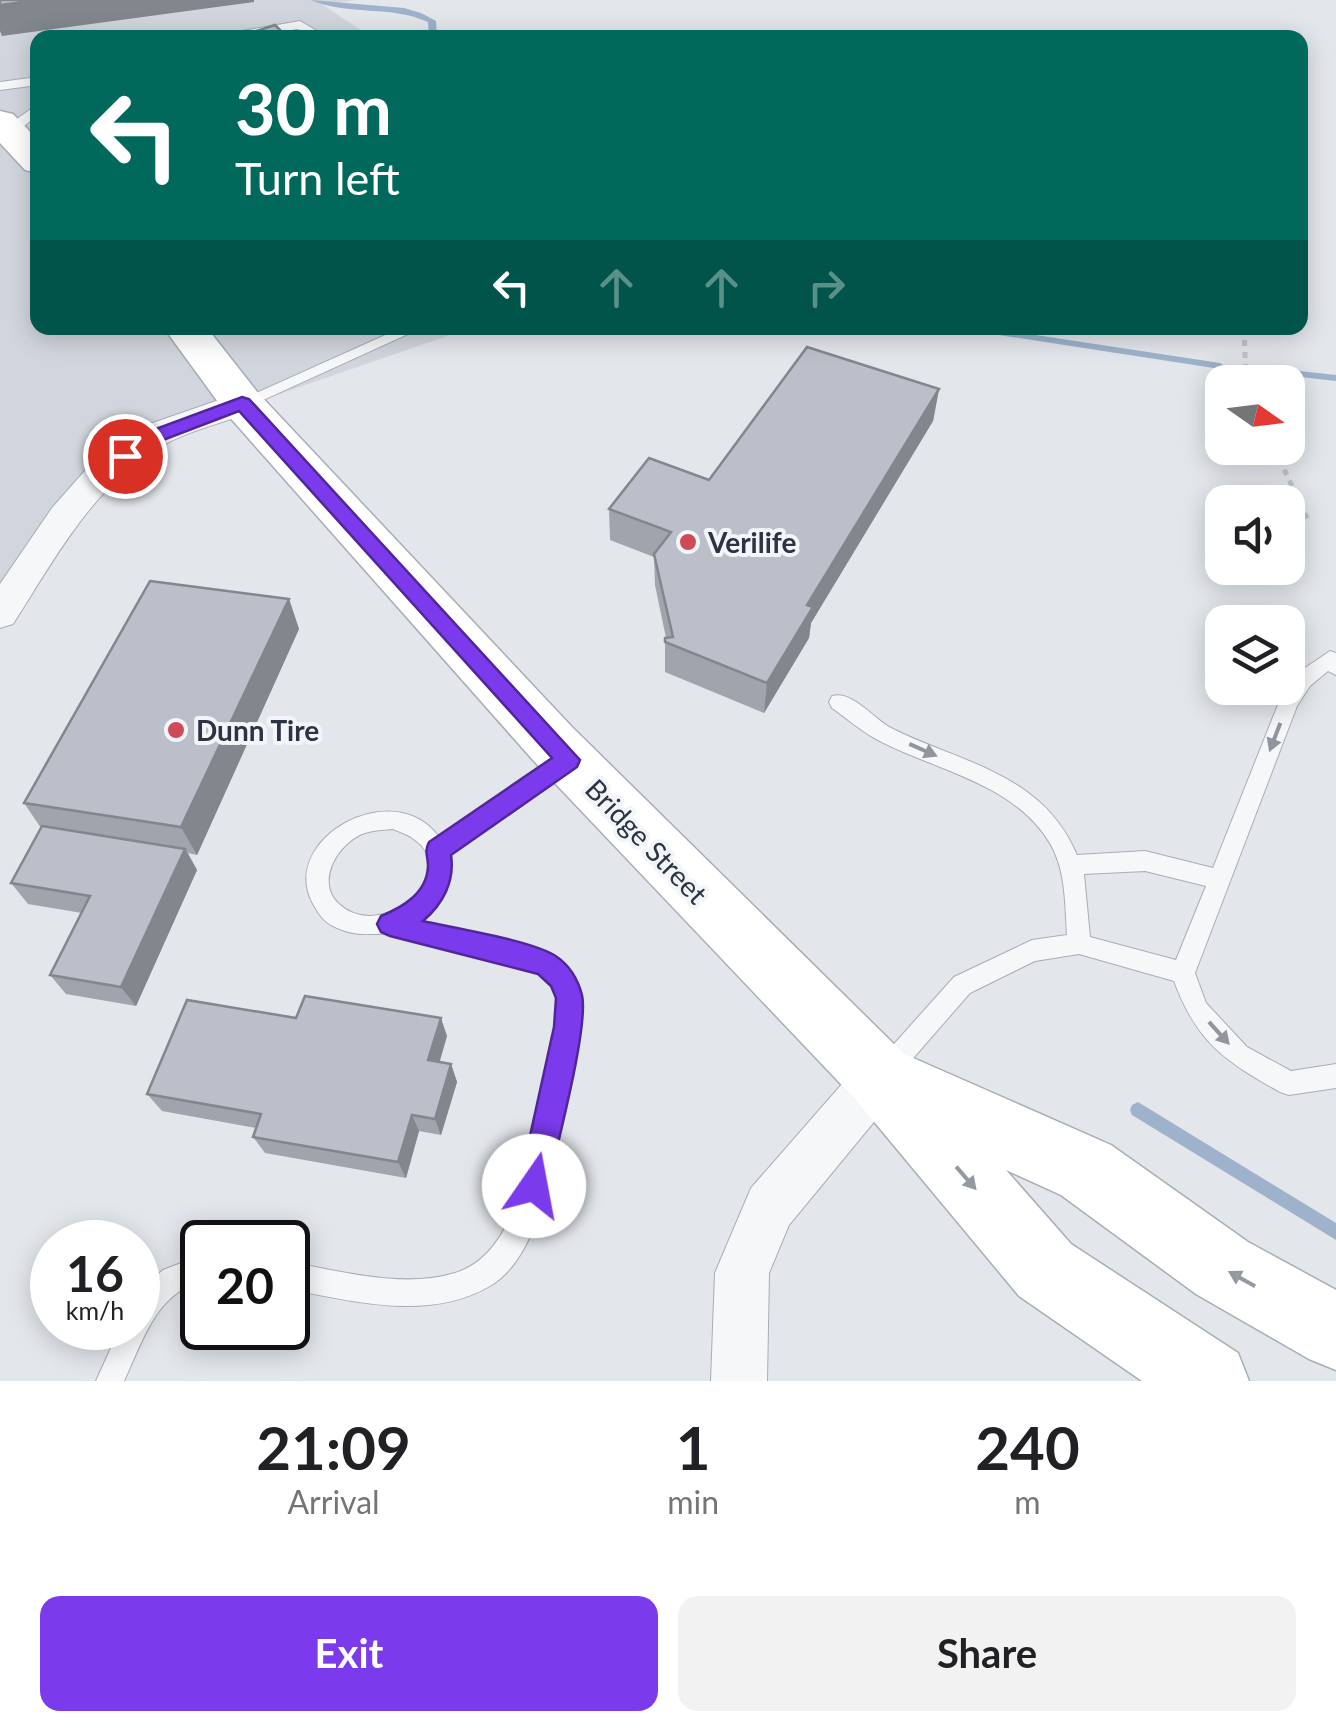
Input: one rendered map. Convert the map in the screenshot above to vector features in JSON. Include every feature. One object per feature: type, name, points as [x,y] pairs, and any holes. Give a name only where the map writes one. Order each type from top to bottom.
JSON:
[{"type":"main road","points":[[4,126],[30,154]]},
{"type":"main road","name":"Bridge Street","points":[[190,335],[242,403],[568,760],[880,1077],[1046,1270],[1210,1381]]},
{"type":"main road","name":"Bridge Street","points":[[880,1077],[1086,1170],[1222,1268],[1336,1332]]},
{"type":"street","points":[[0,614],[78,498],[102,472],[148,438],[242,403]]},
{"type":"street","points":[[739,1381],[742,1273],[770,1207],[880,1077]]},
{"type":"lane","points":[[265,30],[300,25],[309,30]]},
{"type":"lane","points":[[0,86],[30,82]]},
{"type":"lane","points":[[4,126],[30,112]]},
{"type":"lane","points":[[242,403],[397,335]]},
{"type":"lane","points":[[1336,667],[1330,659],[1303,680],[1288,703],[1183,973],[1198,1010],[1238,1055],[1289,1083],[1336,1076]]},
{"type":"lane","points":[[839,702],[882,732],[971,771],[1021,799],[1052,832],[1070,865],[1080,944]]},
{"type":"lane","points":[[438,850],[568,760]]},
{"type":"lane","points":[[395,820],[413,825],[438,850],[436,886],[425,903],[409,916],[370,927],[350,924],[334,916],[322,902],[317,887],[326,853],[356,827],[395,820]]},
{"type":"lane","points":[[1070,865],[1145,861],[1219,879]]},
{"type":"lane","points":[[310,1279],[426,1294],[459,1287],[487,1272],[502,1254],[515,1235],[534,1186],[567,1027],[569,998],[562,978],[546,964],[390,924]]},
{"type":"lane","points":[[880,1077],[962,986],[1032,951],[1080,944],[1183,973]]},
{"type":"lane","points":[[160,1289],[180,1274]]},
{"type":"lane","points":[[110,1381],[124,1350]]},
{"type":"path","points":[[1244,335],[1245,365]]},
{"type":"path","points":[[1282,465],[1309,522]]},
{"type":"shaded area","points":[[0,0],[356,0],[323,5],[360,30],[30,30],[30,335],[450,335],[149,439],[0,614]]},
{"type":"building","points":[[0,0],[40,0],[0,5]]},
{"type":"building","points":[[807,347],[939,389],[807,605],[813,607],[767,683],[665,642],[665,638],[673,637],[654,554],[671,532],[609,509],[649,458],[709,480]]},
{"type":"building","name":"Dunn Tire","points":[[150,581],[289,599],[181,827],[24,803]]},
{"type":"building","points":[[42,826],[185,849],[121,987],[50,975],[90,896],[11,883]]},
{"type":"building","points":[[305,996],[441,1018],[428,1060],[451,1064],[435,1119],[412,1115],[398,1162],[253,1137],[261,1114],[147,1094],[187,1000],[296,1018]]},
{"type":"waterway","points":[[315,0],[404,11],[432,21],[433,30]]},
{"type":"waterway","points":[[1018,335],[1214,365]]},
{"type":"waterway","points":[[1305,375],[1336,378]]},
{"type":"waterway","points":[[1138,1110],[1336,1232]]},
{"type":"place","name":"Verilife","points":[[688,542]]},
{"type":"place","name":"Dunn Tire","points":[[176,730]]},
{"type":"route","points":[[125,456],[148,438],[242,403],[568,760],[438,850],[436,886],[425,903],[390,924],[522,956],[546,964],[562,978],[569,998],[567,1027],[534,1186]]}]
